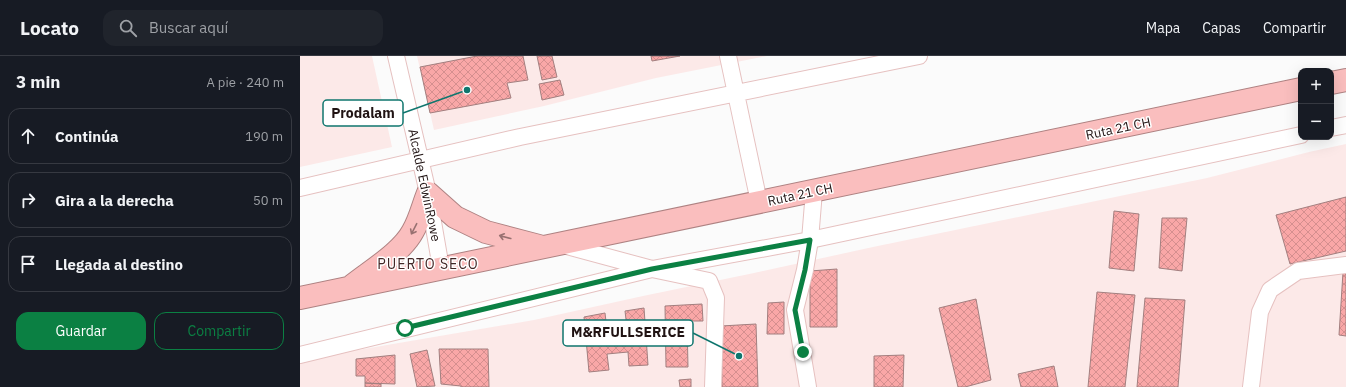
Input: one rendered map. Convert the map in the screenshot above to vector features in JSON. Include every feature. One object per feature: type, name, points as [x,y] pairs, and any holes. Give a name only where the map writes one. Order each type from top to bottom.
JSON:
[{"type":"highway","points":[[1334,82],[1346,80]]},
{"type":"highway","name":"Ruta 21 CH","points":[[300,298],[1298,90]]},
{"type":"highway","points":[[349,288],[396,252],[403,244],[413,231],[428,193],[455,216],[486,232],[551,246]]},
{"type":"street","name":"Alcalde EdwinRowe","points":[[396,56],[428,193],[442,268]]},
{"type":"street","points":[[728,56],[759,202]]},
{"type":"street","points":[[300,188],[520,137],[736,92],[860,62],[919,56]]},
{"type":"street","points":[[1334,127],[1346,125]]},
{"type":"street","points":[[300,354],[652,269],[810,240],[1298,136]]},
{"type":"street","points":[[808,387],[795,310],[805,270],[810,240],[814,191]]},
{"type":"street","points":[[551,246],[652,269],[709,280],[716,298],[713,387]]},
{"type":"street","points":[[1251,387],[1260,312],[1270,290],[1298,271],[1346,266]]},
{"type":"shaded area","points":[[300,56],[372,56],[392,147],[300,167]]},
{"type":"shaded area","points":[[417,56],[767,56],[656,78],[544,106],[434,130]]},
{"type":"shaded area","points":[[1346,144],[1346,387],[300,387],[300,359],[534,320],[873,247],[1207,178]]},
{"type":"building","points":[[477,56],[523,56],[528,80],[507,83],[511,98],[430,113],[420,67]]},
{"type":"building","points":[[537,56],[552,56],[557,77],[542,80]]},
{"type":"building","points":[[651,56],[680,56],[652,61]]},
{"type":"building","points":[[560,80],[564,95],[542,100],[539,84]]},
{"type":"building","points":[[1346,197],[1346,251],[1290,264],[1276,215]]},
{"type":"building","points":[[1114,211],[1139,214],[1134,271],[1109,268]]},
{"type":"building","points":[[1162,218],[1187,218],[1182,271],[1159,268]]},
{"type":"building","points":[[837,269],[837,327],[810,327],[810,271]]},
{"type":"building","points":[[1343,272],[1346,272],[1346,336],[1339,335]]},
{"type":"building","points":[[1097,292],[1135,295],[1125,387],[1088,387]]},
{"type":"building","points":[[1145,298],[1185,300],[1178,387],[1137,387]]},
{"type":"building","points":[[976,299],[991,380],[965,387],[958,387],[939,308]]},
{"type":"building","points":[[784,302],[784,334],[767,334],[768,303]]},
{"type":"building","points":[[702,304],[703,321],[687,321],[688,367],[666,367],[665,306]]},
{"type":"building","points":[[644,308],[648,365],[629,366],[628,352],[607,354],[609,370],[589,372],[584,317],[605,313],[607,330],[627,328],[625,311]]},
{"type":"building","points":[[756,324],[758,387],[722,387],[721,326]]},
{"type":"building","points":[[439,349],[488,349],[489,387],[461,387],[441,384]]},
{"type":"building","points":[[427,350],[435,386],[417,387],[410,354]]},
{"type":"building","points":[[395,355],[395,384],[365,383],[365,376],[356,376],[356,359]]},
{"type":"building","points":[[904,355],[903,387],[874,387],[874,356]]},
{"type":"building","points":[[1054,366],[1058,387],[1021,387],[1018,374]]},
{"type":"building","points":[[691,379],[691,387],[680,387],[679,380]]},
{"type":"building","points":[[365,383],[381,384],[381,387],[365,387]]},
{"type":"place","name":"Prodalam","points":[[467,90]]},
{"type":"place","name":"M&RFULLSERICE","points":[[739,356]]},
{"type":"district","name":"PUERTO SECO","points":[[428,264]]},
{"type":"route","points":[[405,328],[652,269],[810,240],[805,270],[795,310],[803,352]]}]
